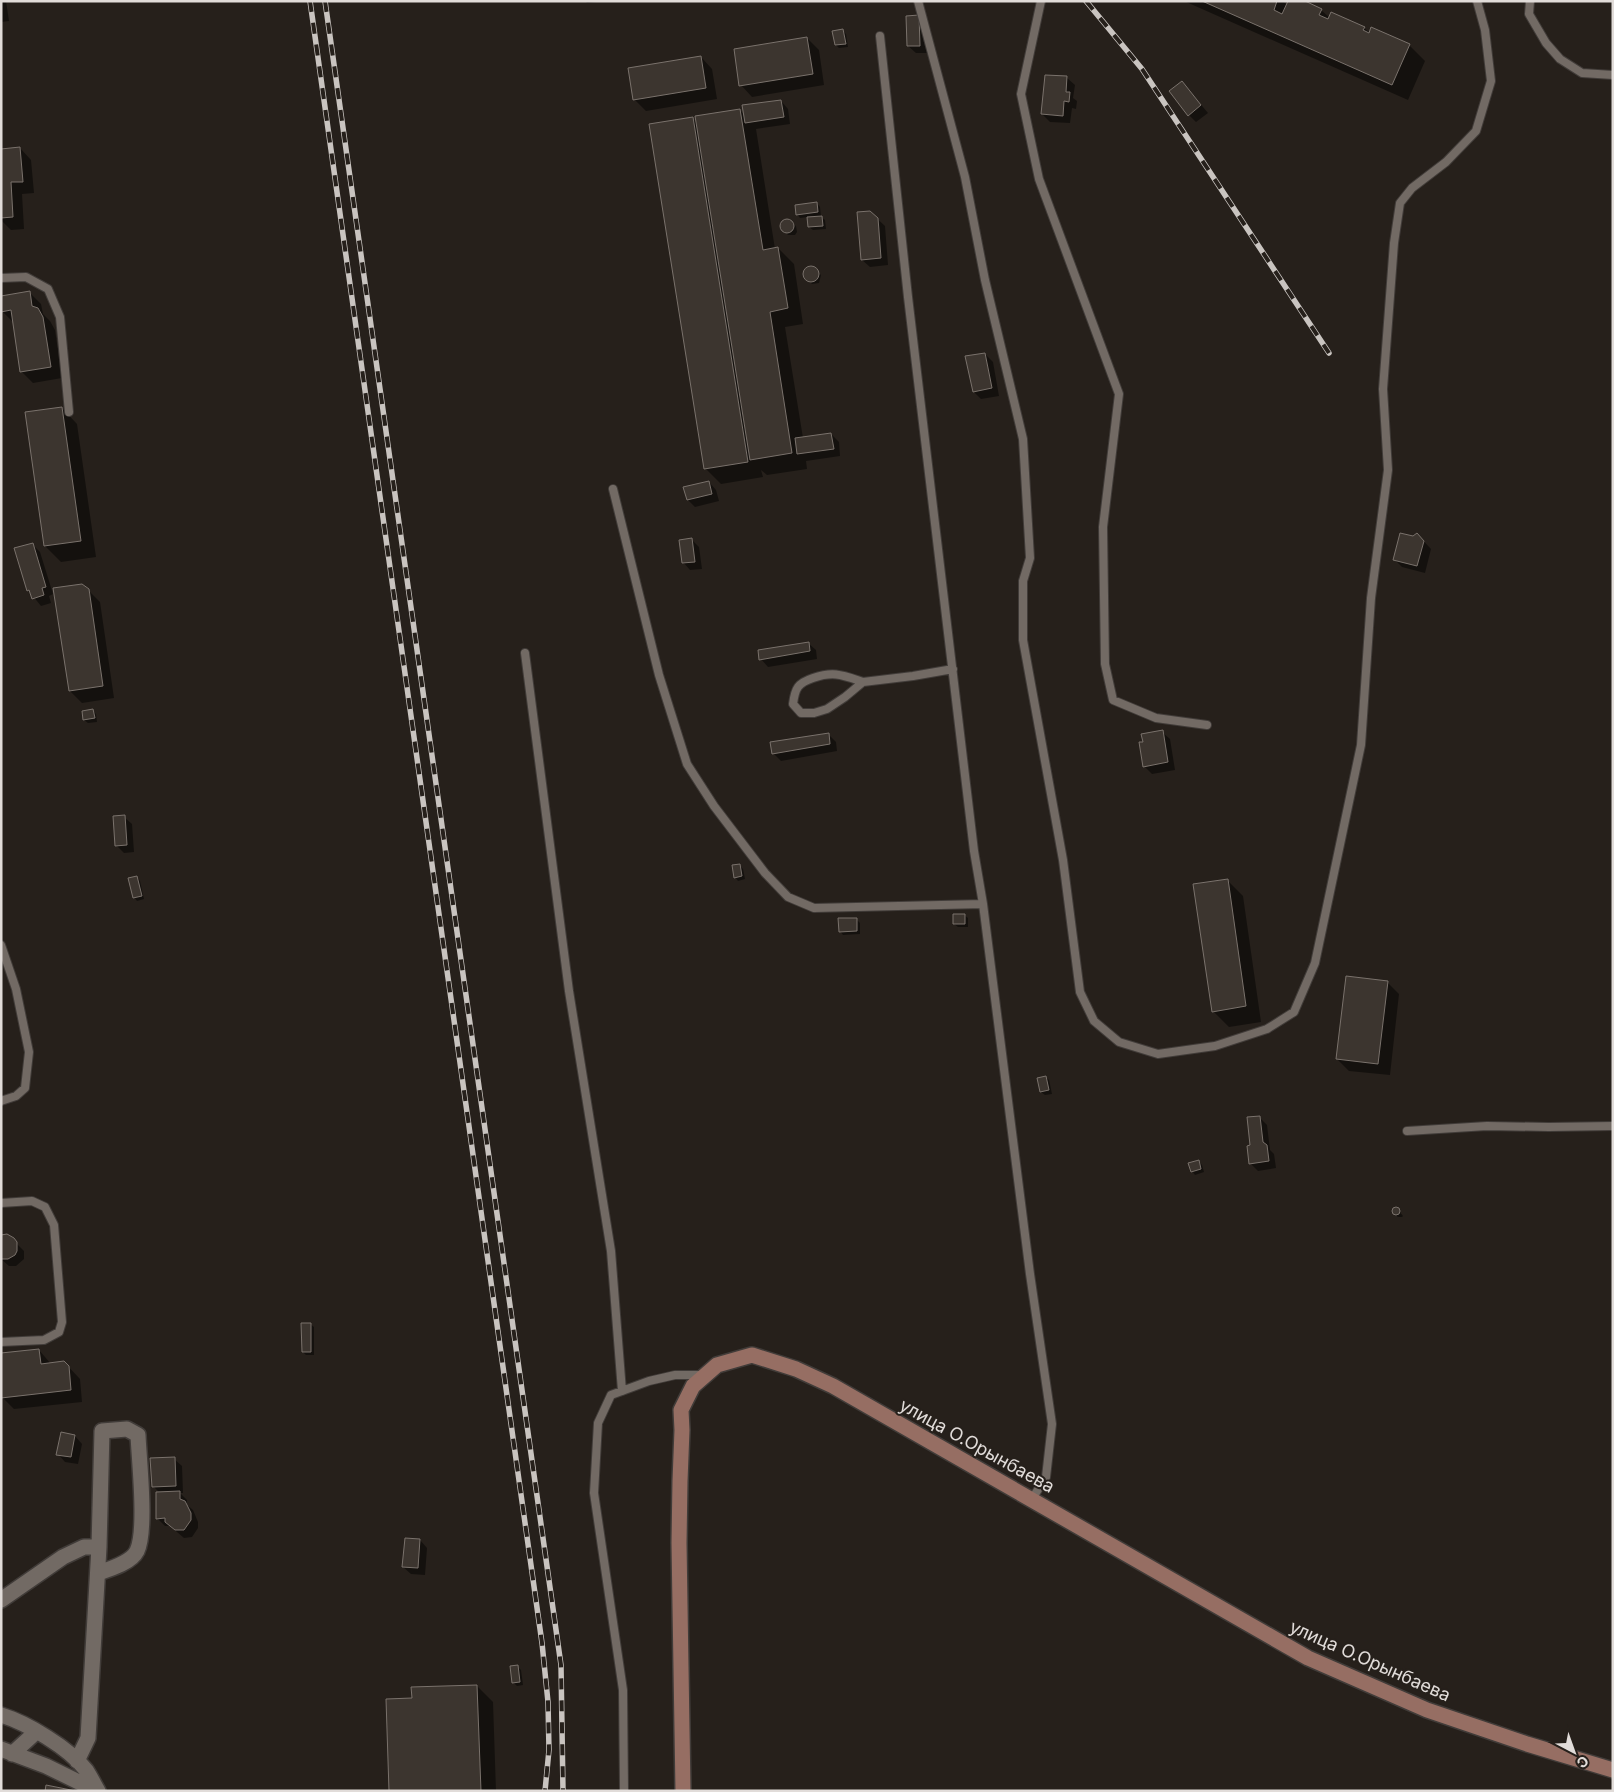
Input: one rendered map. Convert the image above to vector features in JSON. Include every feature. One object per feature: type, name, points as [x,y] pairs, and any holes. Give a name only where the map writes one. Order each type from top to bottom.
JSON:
[{"type":"street","name":"улица О.Орынбаева","points":[[682,1791],[679,1543],[681,1410],[693,1386],[717,1365],[752,1355],[796,1369],[834,1386],[1308,1658],[1427,1710],[1527,1744],[1613,1770]]},
{"type":"street","points":[[76,1761],[88,1738],[98,1572],[102,1431],[127,1429],[138,1435],[142,1531],[137,1552],[121,1565],[98,1572]]},
{"type":"street","points":[[1,1600],[63,1557],[84,1546],[99,1547]]},
{"type":"street","points":[[1,1714],[17,1720],[69,1753],[86,1770],[97,1791]]},
{"type":"street","points":[[7,1752],[36,1732]]},
{"type":"street","points":[[7,1752],[46,1766],[97,1791]]},
{"type":"lane","points":[[918,1],[966,177],[986,280],[1023,439],[1030,558],[1023,581],[1023,640],[1063,860],[1080,992],[1094,1021],[1119,1042],[1158,1054],[1215,1046],[1268,1029],[1294,1012],[1315,963],[1361,745],[1371,598],[1388,470],[1383,389],[1394,243],[1400,203],[1412,188],[1446,162],[1476,131],[1491,80],[1486,30],[1478,1]]},
{"type":"lane","points":[[1040,1],[1021,94],[1039,179],[1119,394],[1103,527],[1104,664],[1113,700],[1156,718],[1207,725]]},
{"type":"lane","points":[[1530,1],[1529,14],[1546,42],[1560,59],[1582,73],[1613,75]]},
{"type":"lane","points":[[880,36],[908,297],[974,850],[983,904],[1030,1274],[1052,1424],[1046,1477],[1032,1499]]},
{"type":"lane","points":[[1,278],[26,277],[48,289],[60,317],[69,412]]},
{"type":"lane","points":[[613,489],[659,675],[687,764],[714,806],[766,873],[788,897],[814,908],[983,904]]},
{"type":"lane","points":[[524,653],[569,991],[611,1252],[622,1391]]},
{"type":"lane","points":[[863,682],[827,709],[814,713],[801,712],[793,704],[794,692],[802,681],[828,673],[844,675],[863,682],[952,669]]},
{"type":"lane","points":[[1,945],[16,989],[29,1052],[25,1088],[16,1096],[1,1101]]},
{"type":"lane","points":[[1407,1131],[1487,1126],[1613,1126]]},
{"type":"lane","points":[[1,1203],[32,1201],[45,1207],[54,1225],[62,1322],[59,1332],[44,1340],[1,1342]]},
{"type":"lane","points":[[624,1791],[623,1690],[594,1493],[598,1423],[611,1395],[649,1381],[674,1375],[706,1375]]},
{"type":"building","points":[[1202,1],[1277,1],[1274,10],[1282,14],[1288,1],[1305,1],[1322,9],[1319,15],[1328,19],[1331,12],[1365,27],[1363,30],[1369,33],[1371,27],[1410,44],[1392,85]]},
{"type":"building","points":[[919,15],[920,46],[907,46],[906,16]]},
{"type":"building","points":[[843,29],[846,44],[835,45],[832,31]]},
{"type":"building","points":[[807,37],[813,74],[739,86],[734,49]]},
{"type":"building","points":[[701,56],[706,88],[633,100],[628,68]]},
{"type":"building","points":[[1045,75],[1067,76],[1066,92],[1070,92],[1069,102],[1064,101],[1063,116],[1041,114]]},
{"type":"building","points":[[1182,81],[1201,105],[1188,116],[1169,91]]},
{"type":"building","points":[[781,100],[784,117],[745,123],[742,105]]},
{"type":"building","points":[[740,109],[763,250],[778,247],[788,308],[770,312],[792,453],[750,460],[695,116]]},
{"type":"building","points":[[693,117],[748,462],[704,469],[649,124]]},
{"type":"building","points":[[20,147],[23,182],[11,182],[13,217],[1,218],[1,149]]},
{"type":"building","points":[[817,202],[818,212],[796,215],[795,205]]},
{"type":"building","points":[[870,211],[878,218],[881,258],[861,260],[857,212]]},
{"type":"building","points":[[822,216],[823,226],[808,227],[807,217]]},
{"type":"building","points":[[784,219],[790,219],[794,226],[790,233],[784,233],[780,229],[780,223]]},
{"type":"building","points":[[811,266],[819,274],[811,282],[803,274]]},
{"type":"building","points":[[30,291],[32,306],[38,308],[43,317],[51,367],[20,372],[11,310],[1,312],[1,296]]},
{"type":"building","points":[[985,353],[992,388],[973,392],[965,356]]},
{"type":"building","points":[[62,407],[81,541],[44,546],[25,412]]},
{"type":"building","points":[[831,433],[834,449],[797,454],[795,438]]},
{"type":"building","points":[[709,481],[712,494],[687,500],[683,487]]},
{"type":"building","points":[[1400,533],[1413,536],[1417,533],[1424,541],[1417,566],[1393,560]]},
{"type":"building","points":[[692,538],[695,562],[682,563],[679,540]]},
{"type":"building","points":[[33,543],[46,587],[42,588],[44,595],[32,599],[29,590],[27,591],[14,548]]},
{"type":"building","points":[[82,584],[89,589],[103,686],[69,691],[53,588]]},
{"type":"building","points":[[809,642],[810,651],[759,660],[758,650]]},
{"type":"building","points":[[93,709],[95,718],[83,720],[82,711]]},
{"type":"building","points":[[1163,730],[1168,762],[1143,767],[1139,742],[1143,742],[1141,734]]},
{"type":"building","points":[[829,733],[830,744],[772,754],[770,742]]},
{"type":"building","points":[[125,815],[127,845],[115,846],[113,816]]},
{"type":"building","points":[[740,864],[742,876],[734,878],[732,865]]},
{"type":"building","points":[[137,876],[142,896],[133,898],[128,878]]},
{"type":"building","points":[[1228,879],[1246,1006],[1212,1012],[1193,884]]},
{"type":"building","points":[[953,914],[965,914],[965,924],[953,924]]},
{"type":"building","points":[[838,918],[857,918],[857,931],[839,932]]},
{"type":"building","points":[[1346,976],[1388,981],[1378,1064],[1336,1059]]},
{"type":"building","points":[[1046,1076],[1049,1090],[1040,1092],[1037,1078]]},
{"type":"building","points":[[1260,1116],[1263,1142],[1267,1145],[1269,1161],[1249,1164],[1247,1146],[1250,1145],[1247,1117]]},
{"type":"building","points":[[1199,1160],[1201,1169],[1191,1172],[1188,1163]]},
{"type":"building","points":[[1396,1207],[1400,1211],[1396,1215],[1392,1211]]},
{"type":"building","points":[[7,1234],[17,1242],[17,1251],[15,1255],[8,1259],[1,1259],[1,1235]]},
{"type":"building","points":[[301,1323],[311,1323],[311,1352],[302,1352]]},
{"type":"building","points":[[39,1349],[41,1364],[64,1361],[69,1366],[71,1390],[1,1398],[1,1353]]},
{"type":"building","points":[[61,1432],[75,1435],[71,1457],[56,1455]]},
{"type":"building","points":[[175,1457],[176,1486],[152,1487],[150,1458]]},
{"type":"building","points":[[180,1491],[180,1499],[185,1501],[191,1513],[191,1520],[184,1530],[175,1530],[165,1522],[165,1518],[156,1519],[156,1492]]},
{"type":"building","points":[[405,1538],[420,1539],[418,1568],[402,1567]]},
{"type":"building","points":[[518,1665],[520,1682],[512,1683],[510,1666]]},
{"type":"building","points":[[477,1685],[481,1791],[389,1791],[386,1699],[412,1698],[411,1687]]},
{"type":"building","points":[[46,1785],[76,1791],[45,1791]]},
{"type":"railway","points":[[310,1],[542,1643],[548,1702],[549,1750],[545,1791]]},
{"type":"railway","points":[[325,1],[561,1665],[563,1791]]},
{"type":"railway","points":[[1086,1],[1142,69],[1329,353]]}]
